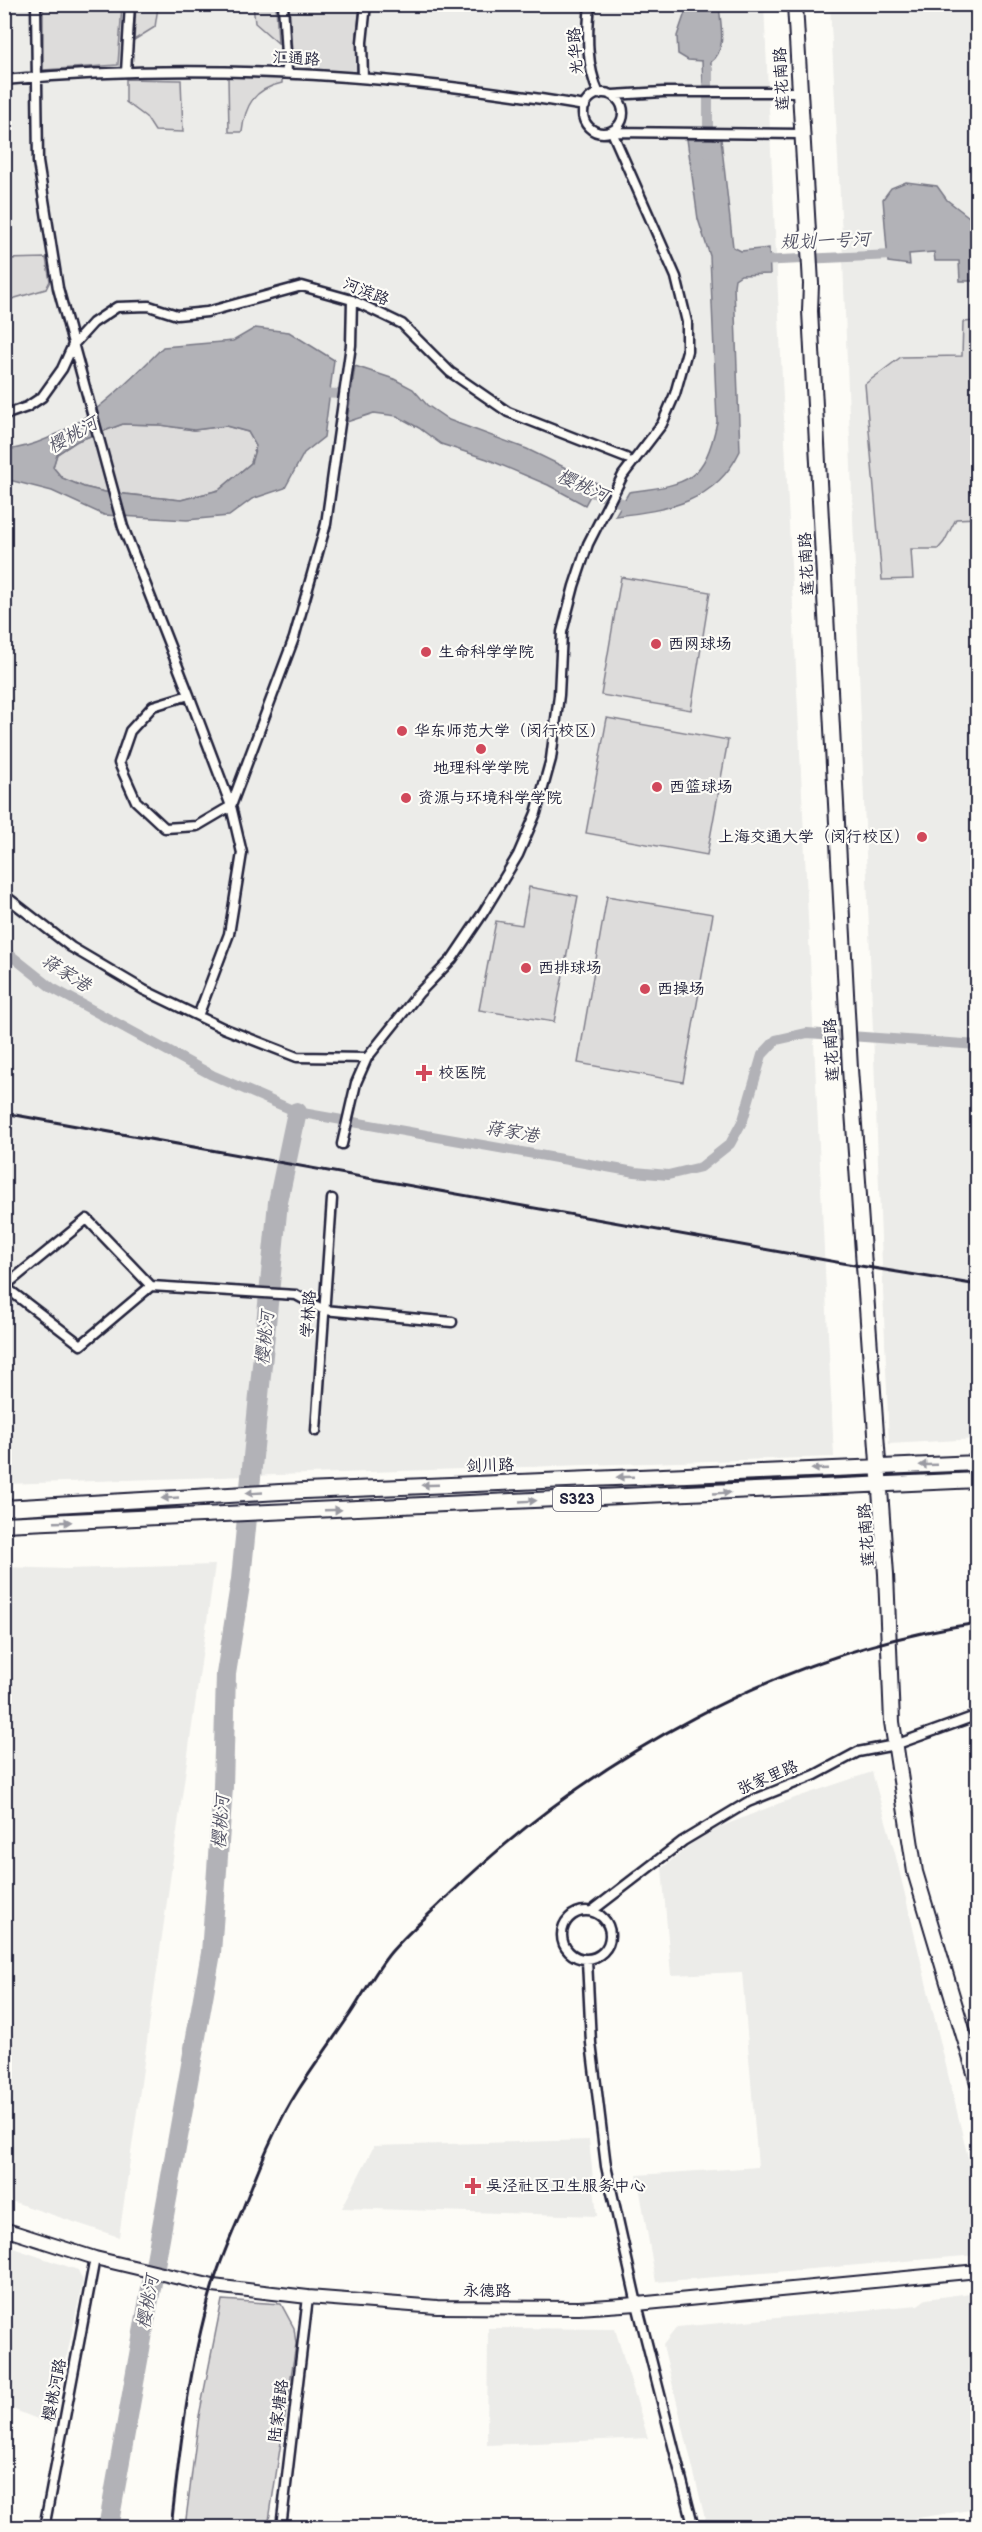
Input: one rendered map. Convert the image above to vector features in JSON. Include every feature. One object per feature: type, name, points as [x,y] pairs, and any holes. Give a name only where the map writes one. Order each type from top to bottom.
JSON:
[{"type":"main road","name":"莲花南路","points":[[795,4],[846,1006],[886,1574],[892,1722],[915,1872],[978,2083]]},
{"type":"main road","name":"剑川路","points":[[4,1508],[280,1492],[978,1463]]},
{"type":"main road","name":"S323","points":[[4,1524],[978,1480]]},
{"type":"street","points":[[36,4],[38,162],[58,288],[123,527],[231,807],[242,853],[229,934],[198,1016]]},
{"type":"street","points":[[126,72],[130,4]]},
{"type":"street","points":[[283,4],[287,72]]},
{"type":"street","points":[[363,78],[362,42],[366,4]]},
{"type":"street","name":"光华路","points":[[590,4],[589,61],[592,79],[599,94]]},
{"type":"street","name":"汇通路","points":[[4,80],[126,72],[287,72],[516,94],[585,106]]},
{"type":"street","points":[[799,92],[663,92],[613,96],[599,94],[591,97],[585,106],[583,117],[589,128],[602,134],[612,132],[801,134]]},
{"type":"street","points":[[612,132],[622,122],[624,110],[619,100],[613,96]]},
{"type":"street","points":[[342,1144],[354,1093],[367,1058],[419,993],[452,959],[518,855],[533,819],[550,759],[559,694],[562,632],[574,586],[596,527],[623,475],[662,424],[675,394],[687,351],[687,322],[676,277],[612,132]]},
{"type":"street","name":"河滨路","points":[[4,415],[27,407],[42,397],[62,369],[73,345],[93,324],[117,307],[149,306],[177,315],[207,312],[302,286],[352,300],[402,324],[450,372],[508,412],[626,458]]},
{"type":"street","points":[[189,695],[153,706],[130,731],[119,763],[136,801],[165,828],[197,826],[231,807],[294,638],[326,524],[351,345],[352,300]]},
{"type":"street","points":[[4,895],[71,947],[144,990],[223,1028],[297,1057],[367,1058]]},
{"type":"street","name":"学林路","points":[[316,1431],[332,1199]]},
{"type":"street","points":[[151,1286],[81,1345],[5,1286],[87,1219],[151,1286],[296,1295],[324,1310],[452,1322]]},
{"type":"street","name":"张家里路","points":[[592,1911],[682,1841],[748,1802],[815,1775],[858,1752],[895,1745],[978,1715]]},
{"type":"street","points":[[592,1911],[605,1920],[609,1927],[610,1942],[602,1955],[587,1960],[572,1955],[562,1941],[562,1933],[569,1918],[576,1913],[592,1911]]},
{"type":"street","points":[[587,1960],[591,2043],[606,2166],[637,2304],[694,2528]]},
{"type":"street","name":"永德路","points":[[4,2229],[95,2258],[222,2287],[308,2297],[437,2307],[579,2308],[978,2271]]},
{"type":"street","name":"樱桃河路","points":[[44,2528],[95,2258]]},
{"type":"street","name":"陆家塘路","points":[[281,2528],[308,2297]]},
{"type":"shaded area","name":"华东师范大学（闵行校区）","points":[[4,5],[764,5],[834,1457],[5,1484]]},
{"type":"shaded area","points":[[43,5],[122,5],[118,65],[43,70]]},
{"type":"shaded area","points":[[136,5],[253,5],[158,7],[155,27],[134,40]]},
{"type":"shaded area","points":[[253,5],[276,5],[278,43],[255,23]]},
{"type":"shaded area","points":[[289,5],[360,5],[357,73],[293,68]]},
{"type":"shaded area","name":"上海交通大学（闵行校区）","points":[[830,5],[977,5],[977,1439],[889,1444],[842,235]]},
{"type":"shaded area","points":[[228,77],[282,77],[282,83],[264,89],[253,100],[246,114],[242,132],[229,132]]},
{"type":"shaded area","points":[[126,79],[181,80],[183,132],[155,131],[146,117],[126,102]]},
{"type":"shaded area","points":[[46,258],[50,281],[46,289],[5,301],[5,259]]},
{"type":"shaded area","points":[[977,321],[977,518],[956,519],[938,549],[911,549],[913,579],[882,580],[865,384],[901,357],[962,356],[963,322]]},
{"type":"shaded area","points":[[123,424],[160,425],[194,430],[226,426],[248,432],[256,446],[251,463],[219,490],[181,500],[105,492],[84,487],[62,478],[53,467],[57,454],[77,441]]},
{"type":"shaded area","name":"西网球场","points":[[621,577],[710,592],[691,710],[601,695]]},
{"type":"shaded area","name":"西篮球场","points":[[607,718],[728,740],[707,855],[586,833]]},
{"type":"shaded area","name":"西排球场","points":[[529,887],[578,896],[554,1022],[479,1010],[496,921],[522,925]]},
{"type":"shaded area","name":"西操场","points":[[607,896],[713,914],[683,1082],[578,1063]]},
{"type":"shaded area","points":[[215,1565],[119,2237],[5,2199],[5,1567],[66,1569]]},
{"type":"shaded area","points":[[872,1772],[895,1853],[977,2195],[977,2255],[656,2282],[637,2175],[758,2167],[742,1972],[671,1975],[662,1868],[705,1833],[780,1803]]},
{"type":"shaded area","name":"吴泾社区卫生服务中心","points":[[589,2140],[597,2216],[342,2208],[374,2146]]},
{"type":"shaded area","points":[[4,2245],[78,2270],[83,2281],[52,2425],[5,2406]]},
{"type":"shaded area","points":[[970,2293],[978,2319],[977,2509],[858,2527],[707,2527],[663,2345],[677,2327],[918,2305],[926,2299]]},
{"type":"shaded area","points":[[222,2300],[281,2304],[294,2328],[296,2344],[268,2527],[185,2527],[199,2416]]},
{"type":"shaded area","points":[[488,2328],[615,2329],[648,2438],[487,2445]]},
{"type":"water","points":[[688,4],[719,5],[721,43],[720,50],[711,62],[711,83],[703,83],[702,61],[688,60],[678,54],[677,36]]},
{"type":"water","points":[[687,139],[721,139],[733,247],[741,251],[769,248],[770,274],[741,275],[735,279],[734,286],[740,451],[730,468],[717,482],[688,501],[653,511],[615,516],[629,492],[678,483],[690,477],[706,458],[717,422],[710,256],[698,219]]},
{"type":"water","points":[[906,182],[937,186],[947,200],[977,223],[977,281],[960,281],[959,261],[935,261],[934,252],[909,254],[910,265],[888,262],[883,199],[891,188]]},
{"type":"water","points":[[255,328],[289,332],[334,360],[324,437],[304,453],[285,488],[252,499],[229,516],[187,520],[104,515],[52,491],[5,479],[5,450],[28,446],[71,426],[111,397],[163,347],[233,341]],"holes":[[[123,424],[160,425],[194,430],[226,426],[248,432],[256,446],[251,463],[219,490],[181,500],[105,492],[84,487],[62,478],[53,467],[57,454],[77,441]]]},
{"type":"water","points":[[355,366],[394,379],[413,389],[427,405],[449,420],[527,449],[597,483],[585,505],[548,485],[487,459],[441,444],[397,416],[374,413],[347,422]]},
{"type":"waterway","name":"樱桃河","points":[[708,69],[708,153]]},
{"type":"waterway","name":"规划一号河","points":[[757,261],[893,255],[894,248]]},
{"type":"waterway","name":"樱桃河","points":[[317,393],[365,395]]},
{"type":"waterway","name":"樱桃河","points":[[580,488],[630,506],[636,505]]},
{"type":"waterway","name":"蒋家港","points":[[4,950],[52,988],[212,1075],[297,1112],[635,1172],[668,1175],[701,1167],[730,1144],[743,1120],[762,1055],[776,1040],[807,1033],[978,1045]]},
{"type":"waterway","name":"樱桃河","points":[[108,2528],[211,1953],[223,1787],[226,1674],[241,1579],[278,1202],[297,1112]]},
{"type":"railway","points":[[4,1113],[842,1263],[978,1285]]},
{"type":"railway","points":[[171,2528],[191,2377],[204,2317],[222,2257],[282,2117],[391,1952],[452,1892],[507,1843],[566,1797],[629,1755],[695,1717],[763,1685],[834,1658],[905,1637],[978,1623]]},
{"type":"place","name":"西网球场","points":[[656,644]]},
{"type":"place","name":"生命科学学院","points":[[426,652]]},
{"type":"place","name":"华东师范大学（闵行校区）","points":[[402,731]]},
{"type":"place","name":"地理科学学院","points":[[481,749]]},
{"type":"place","name":"西篮球场","points":[[657,787]]},
{"type":"place","name":"资源与环境科学学院","points":[[406,798]]},
{"type":"place","name":"上海交通大学（闵行校区）","points":[[922,837]]},
{"type":"place","name":"西排球场","points":[[526,968]]},
{"type":"place","name":"西操场","points":[[645,989]]},
{"type":"place","name":"校医院","points":[[424,1073]]},
{"type":"place","name":"吴泾社区卫生服务中心","points":[[473,2186]]}]
